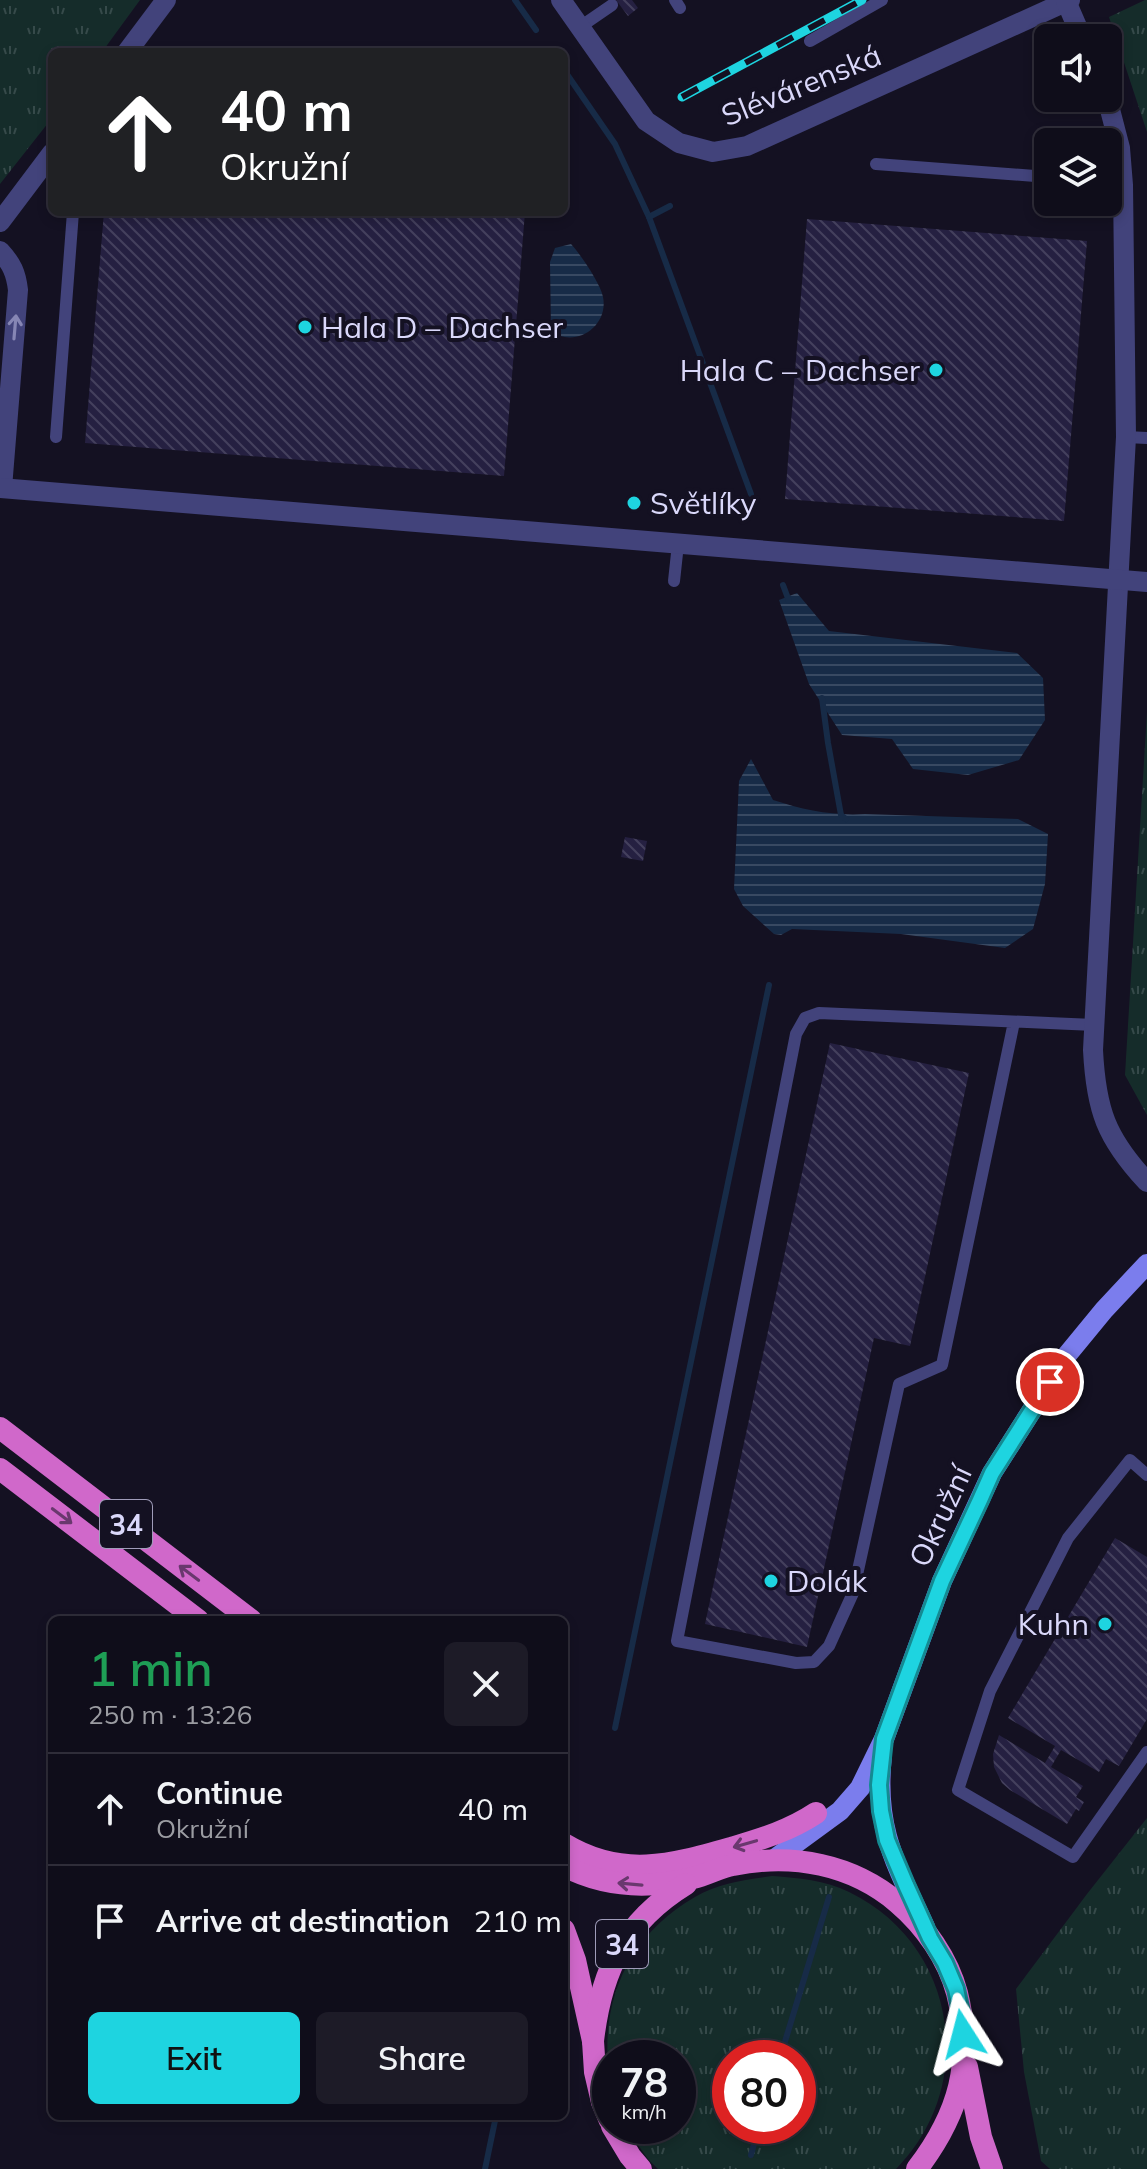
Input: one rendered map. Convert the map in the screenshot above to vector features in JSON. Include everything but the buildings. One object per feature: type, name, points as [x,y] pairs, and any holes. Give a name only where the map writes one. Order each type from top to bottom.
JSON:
[{"type":"highway","name":"34","points":[[0,1428],[246,1616]]},
{"type":"highway","name":"34","points":[[0,1469],[193,1616]]},
{"type":"highway","points":[[568,1846],[592,1858],[628,1866],[656,1866],[780,1833],[816,1813]]},
{"type":"highway","name":"34","points":[[593,2040],[600,1996],[622,1944],[643,1917],[668,1895],[698,1877],[729,1865],[798,1860],[829,1866],[858,1877],[886,1893],[910,1914],[945,1963],[956,1989],[981,2137],[992,2169]]},
{"type":"highway","points":[[568,1868],[592,1877],[630,1885],[659,1885],[698,1877]]},
{"type":"highway","name":"34","points":[[568,1941],[593,2040]]},
{"type":"highway","name":"34","points":[[917,2169],[936,2143],[951,2114],[960,2082],[964,2050]]},
{"type":"highway","name":"34","points":[[623,2144],[635,2165]]},
{"type":"main road","name":"Okružní","points":[[773,1860],[840,1811],[860,1788],[884,1739],[942,1581],[992,1473],[1067,1355],[1147,1264]]},
{"type":"main road","points":[[816,1813],[851,1778],[910,1665]]},
{"type":"main road","name":"Okružní","points":[[884,1739],[879,1785],[887,1840],[930,1938]]},
{"type":"street","points":[[137,48],[166,0]]},
{"type":"street","name":"Slévárenská","points":[[561,0],[646,121],[679,143],[713,152],[747,146],[1068,1]]},
{"type":"street","points":[[1068,1],[1077,24]]},
{"type":"street","points":[[0,222],[48,164]]},
{"type":"street","points":[[1118,216],[1137,437],[1119,580],[1094,1025],[1095,1087],[1103,1119],[1121,1151],[1147,1182]]},
{"type":"street","points":[[0,251],[16,274],[18,290],[1,488],[1147,582]]},
{"type":"lane","points":[[810,41],[882,0]]},
{"type":"lane","points":[[580,27],[612,5]]},
{"type":"lane","points":[[876,164],[1034,176]]},
{"type":"lane","points":[[56,437],[73,216]]},
{"type":"lane","points":[[674,581],[678,544]]},
{"type":"lane","points":[[1014,1022],[942,1365],[899,1384],[853,1593],[829,1646],[814,1662],[796,1663],[677,1641],[796,1034],[805,1018],[819,1013],[1094,1025]]},
{"type":"lane","points":[[1147,1475],[1130,1460],[1068,1538],[990,1691],[958,1790],[1073,1857],[1147,1752]]},
{"type":"green space","points":[[0,0],[140,0],[105,48],[48,48],[48,123],[0,184]]},
{"type":"green space","points":[[1147,0],[1147,132],[1122,56],[1122,24],[1111,24],[1109,17]]},
{"type":"green space","points":[[1147,712],[1147,1115],[1125,1075]]},
{"type":"green space","points":[[1147,1818],[1147,2169],[1050,2169],[1041,2161],[1024,2072],[1016,1989]]},
{"type":"green space","points":[[772,1876],[830,1885],[849,1892],[885,1915],[914,1945],[933,1980],[944,2018],[946,2058],[939,2098],[922,2135],[896,2169],[658,2169],[638,2144],[696,2144],[696,2040],[608,2040],[614,1999],[622,1975],[651,1931],[671,1913],[713,1888]]},
{"type":"water","points":[[571,244],[598,284],[603,308],[595,326],[570,338],[551,331],[550,262],[555,248]]},
{"type":"water","points":[[797,593],[829,631],[1017,653],[1043,678],[1045,720],[1019,760],[968,775],[913,769],[892,739],[842,735],[809,684],[779,600]]},
{"type":"water","points":[[751,759],[773,800],[796,807],[841,814],[1018,819],[1048,834],[1045,884],[1033,929],[1005,948],[901,934],[792,929],[781,935],[774,934],[743,906],[734,889],[739,781]]},
{"type":"waterway","points":[[515,0],[536,30]]},
{"type":"waterway","points":[[568,76],[615,144],[649,217],[751,494]]},
{"type":"waterway","points":[[649,217],[670,206]]},
{"type":"waterway","points":[[783,585],[789,601]]},
{"type":"waterway","points":[[822,698],[841,815],[846,819]]},
{"type":"waterway","points":[[615,1728],[769,985]]},
{"type":"waterway","points":[[785,2040],[829,1897]]},
{"type":"waterway","points":[[485,2169],[495,2120]]},
{"type":"waterway","points":[[751,2155],[754,2144]]},
{"type":"railway","points":[[682,97],[862,0]]},
{"type":"place","name":"Hala D – Dachser","points":[[305,327]]},
{"type":"place","name":"Hala C – Dachser","points":[[936,370]]},
{"type":"place","name":"Světlíky","points":[[634,503]]},
{"type":"place","name":"Dolák","points":[[771,1581]]},
{"type":"place","name":"Kuhn","points":[[1105,1624]]},
{"type":"route","points":[[963,2034],[956,1989],[893,1859],[887,1840],[879,1785],[884,1739],[942,1581],[992,1473],[1050,1382]]}]
